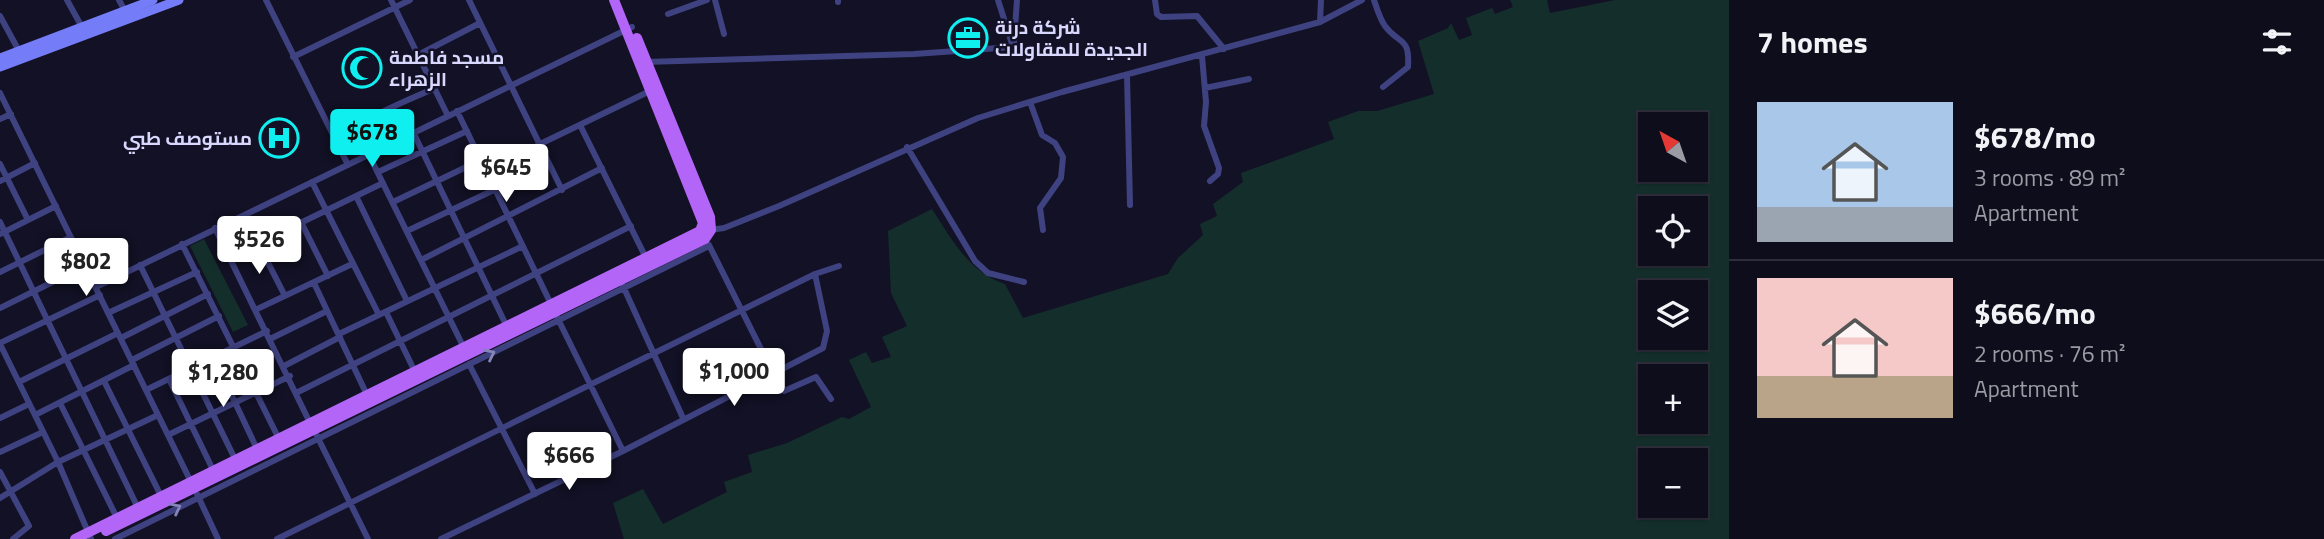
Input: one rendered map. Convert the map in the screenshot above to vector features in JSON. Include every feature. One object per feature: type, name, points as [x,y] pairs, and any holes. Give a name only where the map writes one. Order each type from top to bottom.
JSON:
[{"type":"main road","points":[[0,67],[153,0]]},
{"type":"main road","points":[[0,58],[179,0]]},
{"type":"main road","points":[[75,539],[89,537],[195,489],[555,312],[622,285],[705,235],[710,217],[614,0]]},
{"type":"main road","points":[[621,0],[629,30]]},
{"type":"main road","points":[[643,62],[650,91],[703,223],[705,235]]},
{"type":"main road","points":[[89,537],[117,518],[161,496],[195,489],[214,472],[257,449],[279,439],[314,431],[368,395],[507,327],[555,312],[646,258],[705,235]]},
{"type":"street","points":[[67,0],[84,32]]},
{"type":"street","points":[[119,0],[125,11]]},
{"type":"street","points":[[266,0],[348,166]]},
{"type":"street","points":[[391,0],[448,116]]},
{"type":"street","points":[[293,57],[410,0]]},
{"type":"street","points":[[469,0],[562,190]]},
{"type":"street","points":[[668,14],[707,0]]},
{"type":"street","points":[[715,0],[724,34]]},
{"type":"street","points":[[998,0],[1013,47]]},
{"type":"street","points":[[1013,47],[1017,0]]},
{"type":"street","points":[[1155,0],[1157,14],[1161,17],[1197,16],[1224,49]]},
{"type":"street","points":[[1320,22],[1321,0]]},
{"type":"street","points":[[831,398],[816,377],[784,391],[772,374],[705,235],[779,206],[906,147],[978,118],[1320,22],[1362,0]]},
{"type":"street","points":[[1374,0],[1387,28],[1407,44],[1409,53],[1408,66],[1383,87]]},
{"type":"street","points":[[0,16],[19,51]]},
{"type":"street","points":[[418,55],[480,23]]},
{"type":"street","points":[[96,287],[510,85],[629,30]]},
{"type":"street","points":[[643,62],[914,54],[1013,47]]},
{"type":"street","points":[[1202,56],[1204,126],[1219,168],[1218,174],[1210,181]]},
{"type":"street","points":[[1127,75],[1130,205]]},
{"type":"street","points":[[1205,88],[1249,79]]},
{"type":"street","points":[[338,146],[341,136],[357,125],[435,88]]},
{"type":"street","points":[[538,145],[650,91]]},
{"type":"street","points":[[0,93],[218,539]]},
{"type":"street","points":[[1030,102],[1042,135],[1055,143],[1063,158],[1061,178],[1040,208],[1043,230]]},
{"type":"street","points":[[457,111],[623,451]]},
{"type":"street","points":[[0,119],[11,114]]},
{"type":"street","points":[[580,125],[646,258]]},
{"type":"street","points":[[378,172],[467,131]]},
{"type":"street","points":[[414,134],[507,327]]},
{"type":"street","points":[[906,147],[975,261],[988,273],[1024,282]]},
{"type":"street","points":[[369,155],[464,348]]},
{"type":"street","points":[[393,202],[481,159]]},
{"type":"street","points":[[3,179],[35,163]]},
{"type":"street","points":[[0,164],[3,179],[28,220]]},
{"type":"street","points":[[421,260],[601,169]]},
{"type":"street","points":[[313,182],[352,264],[415,372]]},
{"type":"street","points":[[229,257],[383,183]]},
{"type":"street","points":[[407,231],[496,189]]},
{"type":"street","points":[[356,196],[407,301]]},
{"type":"street","points":[[2,233],[56,206]]},
{"type":"street","points":[[0,222],[2,233],[48,320],[138,508]]},
{"type":"street","points":[[301,222],[328,276]]},
{"type":"street","points":[[298,392],[631,226]]},
{"type":"street","points":[[215,228],[368,539]]},
{"type":"street","points":[[0,271],[71,237]]},
{"type":"street","points":[[258,243],[285,296]]},
{"type":"street","points":[[182,244],[279,439]]},
{"type":"street","points":[[284,366],[382,313],[523,246]]},
{"type":"street","points":[[255,310],[352,264]]},
{"type":"street","points":[[140,265],[236,461]]},
{"type":"street","points":[[0,308],[85,266]]},
{"type":"street","points":[[277,539],[815,274],[839,266]]},
{"type":"street","points":[[108,313],[197,272]]},
{"type":"street","points":[[440,539],[623,451],[823,348],[827,341],[815,274]]},
{"type":"street","points":[[314,283],[368,395]]},
{"type":"street","points":[[622,285],[683,418]]},
{"type":"street","points":[[19,382],[208,294]]},
{"type":"street","points":[[89,537],[58,462],[3,355],[0,343],[100,295]]},
{"type":"street","points":[[270,339],[327,311]]},
{"type":"street","points":[[314,431],[469,365],[555,312]]},
{"type":"street","points":[[35,415],[104,381],[177,336],[219,316]]},
{"type":"street","points":[[146,390],[267,331]]},
{"type":"street","points":[[213,356],[257,449]]},
{"type":"street","points":[[469,365],[535,494]]},
{"type":"street","points":[[168,435],[290,376]]},
{"type":"street","points":[[169,379],[214,472]]},
{"type":"street","points":[[104,381],[161,496]]},
{"type":"street","points":[[60,403],[117,518]]},
{"type":"street","points":[[0,418],[29,404]]},
{"type":"street","points":[[0,498],[58,462],[158,415]]},
{"type":"street","points":[[0,452],[43,432]]},
{"type":"street","points":[[0,472],[29,526],[13,539]]},
{"type":"street","points":[[115,539],[195,489]]},
{"type":"green space","points":[[1510,0],[1547,0],[1550,13],[1615,0],[1729,0],[1729,539],[624,539],[613,503],[643,489],[663,524],[727,492],[724,482],[752,472],[748,455],[787,443],[842,417],[849,419],[871,407],[849,360],[866,352],[872,363],[891,357],[882,337],[907,326],[891,293],[888,231],[932,209],[962,254],[981,272],[1005,284],[1023,318],[1168,274],[1178,258],[1203,235],[1200,224],[1217,216],[1213,204],[1243,182],[1241,173],[1334,139],[1328,122],[1358,111],[1377,111],[1434,94],[1418,41],[1448,28],[1451,23],[1459,40],[1472,35],[1466,18],[1492,8],[1495,14],[1513,7]]},
{"type":"green space","points":[[204,239],[248,325],[233,332],[190,246]]},
{"type":"place","name":"شركة درنة الجديدة للمقاولات","points":[[968,38]]},
{"type":"place","name":"مسجد فاطمة الزهراء","points":[[362,68]]},
{"type":"place","name":"مستوصف طبي","points":[[279,138]]}]
